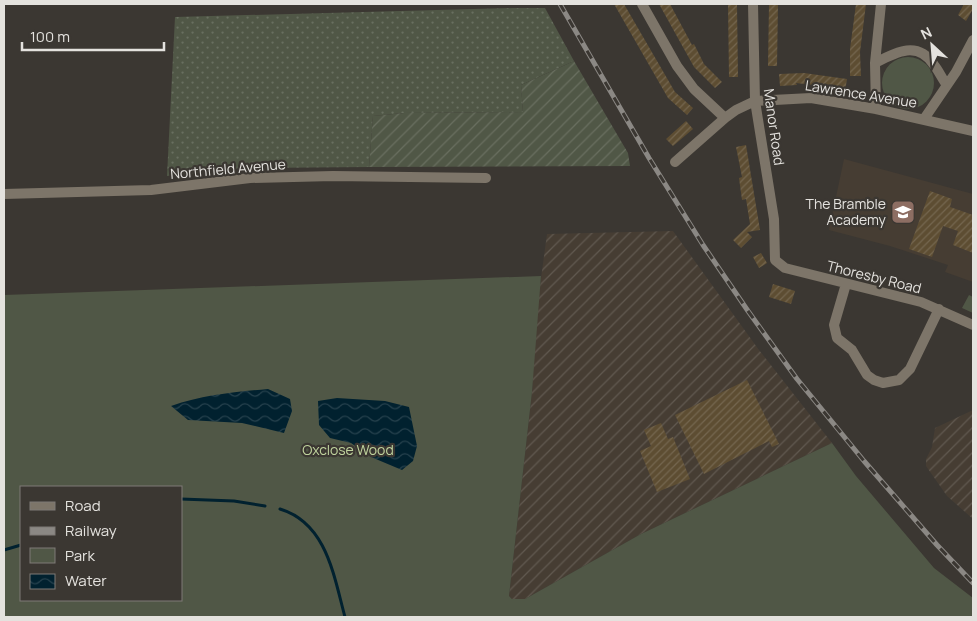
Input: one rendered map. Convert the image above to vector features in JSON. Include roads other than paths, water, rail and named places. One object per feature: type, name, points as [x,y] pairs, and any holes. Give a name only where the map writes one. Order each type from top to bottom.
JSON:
[{"type":"street","points":[[642,4],[677,66],[694,89],[724,118]]},
{"type":"street","name":"Manor Road","points":[[753,4],[755,100],[774,219],[774,252]]},
{"type":"street","points":[[876,108],[875,63],[881,4]]},
{"type":"street","points":[[924,119],[947,85],[973,40]]},
{"type":"street","points":[[875,63],[900,51],[907,50],[922,53],[930,59],[947,85]]},
{"type":"street","name":"Lawrence Avenue","points":[[675,162],[724,118],[755,100],[811,98],[876,108],[973,131]]},
{"type":"street","name":"Northfield Avenue","points":[[4,194],[151,190],[250,178],[333,176],[486,178]]},
{"type":"street","name":"Thoresby Road","points":[[774,252],[775,260],[785,268],[921,302],[973,325]]},
{"type":"street","points":[[846,284],[834,325],[837,338],[852,350],[867,375],[883,383],[899,380],[910,370],[939,309]]},
{"type":"water","points":[[268,389],[290,399],[292,411],[284,433],[242,423],[188,420],[171,406],[207,397]]},
{"type":"water","points":[[337,398],[385,401],[409,407],[417,446],[413,461],[402,470],[371,457],[351,443],[330,438],[319,425],[318,401]]},
{"type":"waterway","points":[[182,499],[234,501],[265,506]]},
{"type":"waterway","points":[[280,509],[296,516],[308,526],[318,539],[332,569],[345,617]]},
{"type":"waterway","points":[[4,550],[20,545]]},
{"type":"railway","points":[[560,4],[649,158],[703,245],[748,311],[797,379],[864,461],[937,545],[973,583]]},
{"type":"place","name":"The Bramble Academy","points":[[903,212]]},
{"type":"park label","name":"Oxclose Wood","points":[[348,450]]}]
